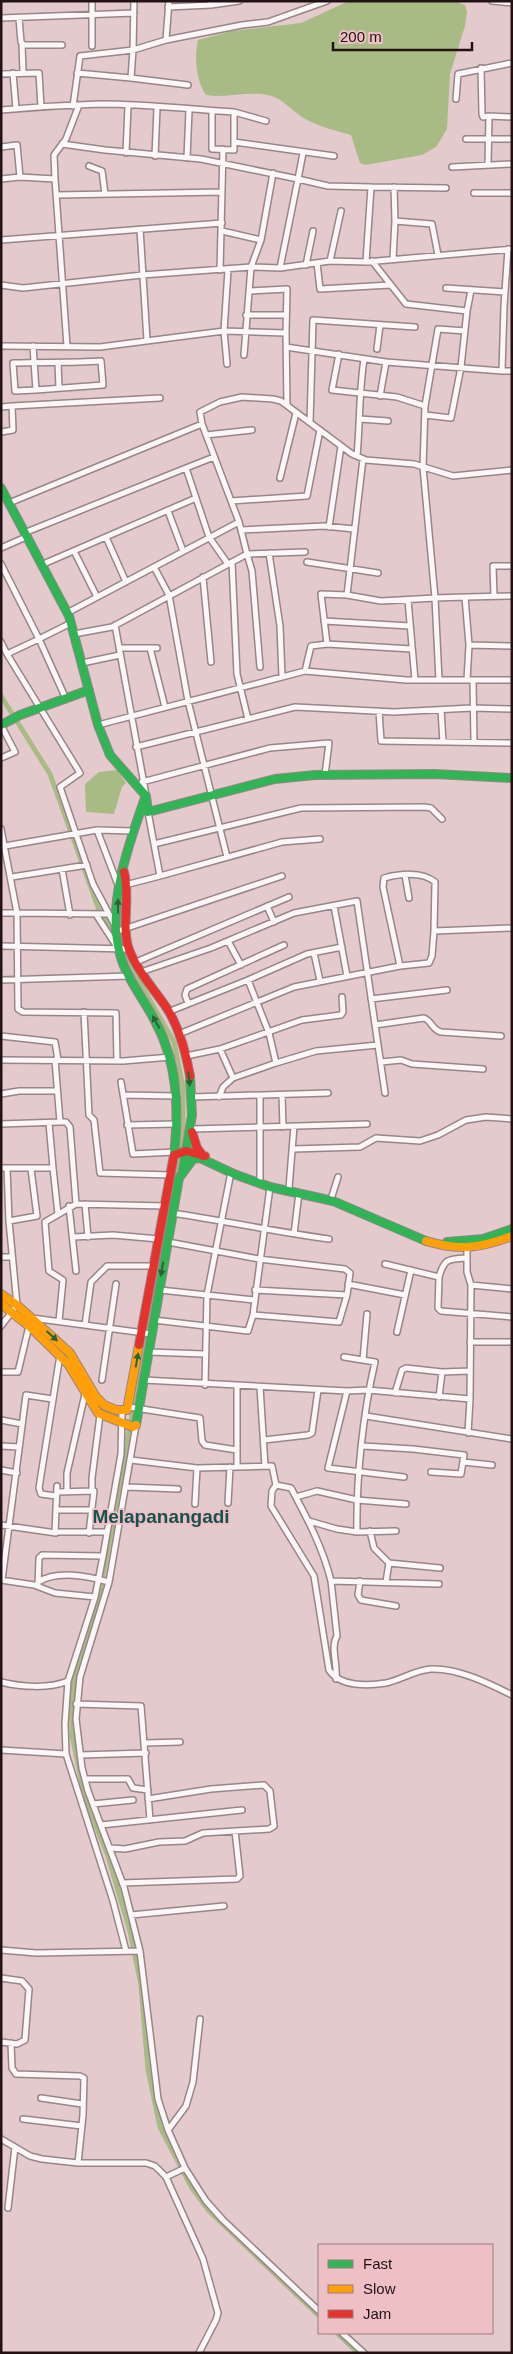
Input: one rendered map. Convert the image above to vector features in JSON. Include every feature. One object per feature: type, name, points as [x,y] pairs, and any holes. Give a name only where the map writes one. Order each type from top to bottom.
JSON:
[{"type":"main road","points":[[1,488],[67,613],[98,725],[110,755],[146,796],[148,812],[275,779],[325,775],[435,774],[512,778]]},
{"type":"main road","points":[[3,724],[20,715],[89,690]]},
{"type":"main road","points":[[146,796],[126,852],[124,872],[118,885],[118,931],[129,974],[160,1028],[170,1057],[176,1096],[177,1124],[183,1170]]},
{"type":"main road","points":[[121,947],[128,927],[129,884],[124,872]]},
{"type":"main road","points":[[121,947],[138,967],[168,1012],[180,1034],[186,1056],[191,1097],[191,1130],[200,1156],[231,1172],[270,1186],[332,1196],[429,1239],[467,1244],[494,1244],[512,1236]]},
{"type":"main road","points":[[129,974],[138,967]]},
{"type":"main road","points":[[170,1207],[171,1175],[180,1151],[191,1130]]},
{"type":"main road","points":[[180,1151],[200,1156],[300,1192],[342,1204],[422,1242],[448,1247],[467,1244],[512,1229]]},
{"type":"main road","points":[[129,1417],[147,1333],[154,1266],[163,1240],[170,1207],[183,1170],[192,1160],[200,1156]]},
{"type":"main road","points":[[129,1417],[144,1380],[149,1352],[147,1333],[154,1320],[160,1290],[163,1240]]},
{"type":"main road","points":[[1,1294],[30,1322],[70,1353],[96,1397],[104,1405],[129,1417]]},
{"type":"main road","points":[[1,1304],[14,1308]]},
{"type":"main road","points":[[30,1322],[75,1373],[85,1394],[100,1415],[129,1417]]},
{"type":"street","points":[[92,1],[92,46]]},
{"type":"street","points":[[130,78],[133,50],[134,1]]},
{"type":"street","points":[[166,40],[168,4],[237,1]]},
{"type":"street","points":[[67,346],[54,155],[74,122],[77,72],[80,56],[133,50],[166,40],[242,25],[268,22],[327,1]]},
{"type":"street","points":[[492,1],[512,3]]},
{"type":"street","points":[[1,18],[134,13]]},
{"type":"street","points":[[19,18],[24,72]]},
{"type":"street","points":[[22,44],[62,45]]},
{"type":"street","points":[[456,99],[458,74],[512,63]]},
{"type":"street","points":[[481,68],[483,117],[512,117]]},
{"type":"street","points":[[77,72],[188,85]]},
{"type":"street","points":[[13,73],[16,109]]},
{"type":"street","points":[[1,74],[39,73],[41,108]]},
{"type":"street","points":[[1,110],[76,106],[128,106],[234,112],[266,121]]},
{"type":"street","points":[[126,153],[128,106]]},
{"type":"street","points":[[155,156],[157,108]]},
{"type":"street","points":[[187,158],[189,110]]},
{"type":"street","points":[[212,111],[212,149],[234,150],[234,112]]},
{"type":"street","points":[[488,165],[489,116]]},
{"type":"street","points":[[466,139],[512,140]]},
{"type":"street","points":[[234,142],[334,156]]},
{"type":"street","points":[[62,144],[126,153],[222,162],[328,186],[446,188]]},
{"type":"street","points":[[1,147],[17,145],[20,177]]},
{"type":"street","points":[[220,270],[223,149]]},
{"type":"street","points":[[280,268],[303,152]]},
{"type":"street","points":[[452,167],[512,164]]},
{"type":"street","points":[[89,166],[100,169],[103,173],[105,194]]},
{"type":"street","points":[[244,355],[251,267],[261,240],[273,173]]},
{"type":"street","points":[[1,179],[20,177],[55,178]]},
{"type":"street","points":[[371,187],[369,261],[406,304],[467,311]]},
{"type":"street","points":[[393,259],[394,187]]},
{"type":"street","points":[[57,195],[222,192]]},
{"type":"street","points":[[474,193],[512,193]]},
{"type":"street","points":[[330,261],[341,210]]},
{"type":"street","points":[[395,222],[432,224],[438,255]]},
{"type":"street","points":[[1,240],[222,223]]},
{"type":"street","points":[[140,229],[147,340]]},
{"type":"street","points":[[222,231],[261,240]]},
{"type":"street","points":[[306,264],[313,231]]},
{"type":"street","points":[[1,286],[23,288],[142,275],[251,267],[280,268],[330,261],[369,261],[510,249],[505,292],[502,370]]},
{"type":"street","points":[[317,263],[320,289],[390,285]]},
{"type":"street","points":[[227,364],[224,331],[228,270]]},
{"type":"street","points":[[446,288],[505,292]]},
{"type":"street","points":[[249,291],[287,289],[287,405]]},
{"type":"street","points":[[425,415],[450,418],[460,367],[471,290]]},
{"type":"street","points":[[246,315],[286,315]]},
{"type":"street","points":[[310,422],[313,320],[416,327]]},
{"type":"street","points":[[377,349],[380,325]]},
{"type":"street","points":[[440,680],[435,598],[422,467],[425,406],[438,329],[465,331]]},
{"type":"street","points":[[1,346],[100,348],[147,340],[224,331],[286,333]]},
{"type":"street","points":[[33,346],[36,390]]},
{"type":"street","points":[[286,347],[386,362],[512,371]]},
{"type":"street","points":[[339,354],[332,390],[397,397],[425,406]]},
{"type":"street","points":[[347,595],[360,457],[359,393],[364,359]]},
{"type":"street","points":[[101,361],[103,385],[15,391],[13,363],[34,363],[101,361]]},
{"type":"street","points":[[380,396],[386,362]]},
{"type":"street","points":[[58,363],[59,388]]},
{"type":"street","points":[[260,667],[252,571],[241,530],[202,424],[200,412],[205,408],[242,397],[273,399],[282,401],[296,413],[360,457],[414,464],[453,476],[512,470]]},
{"type":"street","points":[[1,407],[160,398]]},
{"type":"street","points":[[1,432],[13,430],[12,406]]},
{"type":"street","points":[[280,478],[296,413]]},
{"type":"street","points":[[360,419],[388,421]]},
{"type":"street","points":[[9,503],[202,424]]},
{"type":"street","points":[[206,434],[252,430]]},
{"type":"street","points":[[231,501],[307,496],[320,430]]},
{"type":"street","points":[[329,527],[342,446]]},
{"type":"street","points":[[1,548],[25,535],[214,457]]},
{"type":"street","points":[[186,468],[209,537],[230,563],[239,688],[248,719]]},
{"type":"street","points":[[41,565],[196,498]]},
{"type":"street","points":[[168,510],[183,551]]},
{"type":"street","points":[[67,613],[238,522]]},
{"type":"street","points":[[241,530],[329,527],[354,529]]},
{"type":"street","points":[[106,537],[126,582]]},
{"type":"street","points":[[74,551],[97,597]]},
{"type":"street","points":[[74,634],[115,626],[247,554],[305,552]]},
{"type":"street","points":[[269,553],[280,626],[282,677]]},
{"type":"street","points":[[307,562],[378,573]]},
{"type":"street","points":[[1,564],[39,639],[66,699]]},
{"type":"street","points":[[494,596],[492,566],[512,566]]},
{"type":"street","points":[[154,567],[169,595],[188,701],[227,857]]},
{"type":"street","points":[[203,577],[211,662]]},
{"type":"street","points":[[327,644],[321,594],[347,595],[381,601],[512,596]]},
{"type":"street","points":[[465,597],[474,742]]},
{"type":"street","points":[[408,600],[415,680]]},
{"type":"street","points":[[324,621],[410,626]]},
{"type":"street","points":[[7,654],[71,623]]},
{"type":"street","points":[[115,626],[146,796]]},
{"type":"street","points":[[1,642],[80,773],[60,787],[86,865],[107,914],[118,931],[282,876]]},
{"type":"street","points":[[305,671],[310,646],[327,644],[412,649]]},
{"type":"street","points":[[469,645],[512,646]]},
{"type":"street","points":[[119,648],[158,648]]},
{"type":"street","points":[[150,648],[165,706]]},
{"type":"street","points":[[82,663],[120,655]]},
{"type":"street","points":[[98,725],[305,671],[415,680],[512,680]]},
{"type":"street","points":[[136,747],[295,707],[379,711],[472,708],[512,709]]},
{"type":"street","points":[[441,710],[443,742]]},
{"type":"street","points":[[379,711],[381,742],[512,743]]},
{"type":"street","points":[[1,758],[15,752],[3,724]]},
{"type":"street","points":[[142,782],[270,748],[329,743],[325,775]]},
{"type":"street","points":[[154,844],[219,826],[300,808],[424,807],[431,808],[442,819]]},
{"type":"street","points":[[148,812],[160,876]]},
{"type":"street","points":[[1,829],[12,877],[17,913],[19,945],[18,1009],[23,1012],[116,1013],[117,1061]]},
{"type":"street","points":[[97,830],[118,885]]},
{"type":"street","points":[[5,846],[97,830],[133,831]]},
{"type":"street","points":[[129,884],[282,842],[320,839]]},
{"type":"street","points":[[1,861],[8,860]]},
{"type":"street","points":[[12,877],[86,865]]},
{"type":"street","points":[[62,869],[70,915]]},
{"type":"street","points":[[406,875],[409,898]]},
{"type":"street","points":[[180,1034],[294,987],[400,966],[425,964],[431,961],[435,882],[421,876],[406,875],[384,878],[383,882],[400,966]]},
{"type":"street","points":[[138,967],[289,897]]},
{"type":"street","points":[[138,967],[228,941],[294,913],[357,901],[385,1093]]},
{"type":"street","points":[[267,906],[274,922]]},
{"type":"street","points":[[334,906],[347,976]]},
{"type":"street","points":[[1,913],[98,916],[107,914]]},
{"type":"street","points":[[98,916],[121,947]]},
{"type":"street","points":[[434,931],[512,928]]},
{"type":"street","points":[[228,941],[241,965]]},
{"type":"street","points":[[188,1004],[185,995],[187,989],[284,945]]},
{"type":"street","points":[[1,946],[121,947]]},
{"type":"street","points":[[168,1012],[314,953],[342,946]]},
{"type":"street","points":[[314,953],[320,981]]},
{"type":"street","points":[[1,980],[129,974]]},
{"type":"street","points":[[248,980],[269,1033],[276,1063]]},
{"type":"street","points":[[371,999],[447,990]]},
{"type":"street","points":[[186,1056],[269,1033],[302,1020],[341,1015],[344,1012],[342,997]]},
{"type":"street","points":[[84,1012],[89,1115],[94,1120],[100,1173],[171,1175]]},
{"type":"street","points":[[375,1024],[424,1018],[435,1030],[441,1032],[501,1036]]},
{"type":"street","points":[[1,1036],[55,1042],[60,1122]]},
{"type":"street","points":[[219,1097],[223,1087],[233,1078],[276,1063],[316,1051],[378,1045]]},
{"type":"street","points":[[220,1048],[233,1078]]},
{"type":"street","points":[[1,1060],[117,1061],[170,1057]]},
{"type":"street","points":[[380,1062],[401,1060],[412,1064],[483,1069]]},
{"type":"street","points":[[121,1082],[133,1154],[180,1151]]},
{"type":"street","points":[[1,1094],[19,1091],[57,1091]]},
{"type":"street","points":[[191,1097],[328,1093]]},
{"type":"street","points":[[282,1094],[283,1127]]},
{"type":"street","points":[[123,1095],[176,1096]]},
{"type":"street","points":[[260,1095],[260,1178]]},
{"type":"street","points":[[293,1149],[360,1147],[376,1138],[420,1141],[427,1140],[466,1120],[486,1117],[512,1119]]},
{"type":"street","points":[[1,1124],[66,1122],[70,1127],[76,1204]]},
{"type":"street","points":[[49,1123],[58,1214]]},
{"type":"street","points":[[127,1125],[177,1124]]},
{"type":"street","points":[[191,1130],[366,1124]]},
{"type":"street","points":[[289,1188],[294,1126]]},
{"type":"street","points":[[1,1326],[14,1308],[12,1257],[4,1168],[31,1170],[53,1168]]},
{"type":"street","points":[[9,1221],[36,1216],[31,1170]]},
{"type":"street","points":[[205,1384],[204,1354],[207,1295],[231,1172]]},
{"type":"street","points":[[332,1196],[338,1177]]},
{"type":"street","points":[[154,1320],[248,1331],[252,1315],[258,1259],[270,1186]]},
{"type":"street","points":[[294,1234],[300,1192]]},
{"type":"street","points":[[84,1204],[88,1236]]},
{"type":"street","points":[[59,1321],[63,1280],[49,1271],[45,1222],[69,1206],[84,1204],[170,1207],[263,1230],[330,1239]]},
{"type":"street","points":[[69,1206],[76,1271]]},
{"type":"street","points":[[73,1237],[113,1235],[163,1240],[258,1259],[345,1269],[350,1273],[347,1294],[339,1322],[252,1315]]},
{"type":"street","points":[[467,1244],[466,1272],[470,1285],[470,1399],[468,1433]]},
{"type":"street","points":[[1,1257],[12,1257]]},
{"type":"street","points":[[466,1258],[447,1261],[442,1265],[439,1277],[440,1310],[512,1317]]},
{"type":"street","points":[[385,1264],[439,1277]]},
{"type":"street","points":[[85,1325],[91,1282],[108,1266],[154,1266]]},
{"type":"street","points":[[397,1332],[411,1270]]},
{"type":"street","points":[[102,1380],[116,1284]]},
{"type":"street","points":[[348,1284],[405,1295]]},
{"type":"street","points":[[470,1285],[512,1289]]},
{"type":"street","points":[[160,1290],[254,1300]]},
{"type":"street","points":[[255,1290],[347,1294]]},
{"type":"street","points":[[362,1360],[367,1314]]},
{"type":"street","points":[[1,1372],[18,1373],[30,1322],[59,1321],[147,1333]]},
{"type":"street","points":[[470,1342],[512,1342]]},
{"type":"street","points":[[149,1352],[204,1354]]},
{"type":"street","points":[[60,1354],[39,1488],[41,1494],[92,1490]]},
{"type":"street","points":[[344,1357],[374,1362],[368,1390],[356,1500],[357,1532]]},
{"type":"street","points":[[395,1393],[402,1370],[406,1368],[442,1372],[470,1371]]},
{"type":"street","points":[[439,1398],[442,1372]]},
{"type":"street","points":[[144,1380],[318,1390],[368,1390],[439,1398],[470,1399]]},
{"type":"street","points":[[237,1467],[238,1386]]},
{"type":"street","points":[[260,1387],[260,1415],[264,1440],[265,1466]]},
{"type":"street","points":[[264,1440],[312,1433],[318,1390]]},
{"type":"street","points":[[347,1391],[328,1468],[404,1477]]},
{"type":"street","points":[[67,1492],[67,1473],[85,1394]]},
{"type":"street","points":[[52,1399],[26,1395],[10,1527],[1,1580],[38,1584],[55,1593],[95,1597]]},
{"type":"street","points":[[89,1533],[92,1510],[92,1478],[100,1415]]},
{"type":"street","points":[[366,1416],[512,1439]]},
{"type":"street","points":[[129,1417],[200,1418],[202,1441],[205,1445],[237,1450]]},
{"type":"street","points":[[129,1417],[131,1460],[127,1487],[107,1582],[80,1677],[76,1704],[80,1755],[85,1779],[111,1848],[131,1915],[147,1992],[153,2069],[158,2099],[183,2169],[206,2201],[223,2220],[318,2311]]},
{"type":"street","points":[[127,1951],[66,1754],[65,1724],[68,1681],[99,1580],[106,1532],[129,1417]]},
{"type":"street","points":[[1,1420],[22,1424]]},
{"type":"street","points":[[1,1446],[19,1447]]},
{"type":"street","points":[[363,1446],[464,1455],[461,1474],[431,1472]]},
{"type":"street","points":[[131,1460],[197,1468],[272,1466],[276,1485],[272,1491],[271,1506],[314,1576],[329,1670],[336,1679],[356,1684],[386,1683],[431,1669],[473,1678],[512,1695]]},
{"type":"street","points":[[463,1462],[492,1465]]},
{"type":"street","points":[[228,1503],[230,1467]]},
{"type":"street","points":[[195,1504],[197,1468]]},
{"type":"street","points":[[1,1470],[17,1473]]},
{"type":"street","points":[[276,1485],[290,1488],[296,1497],[309,1521],[327,1563],[331,1581],[337,1636],[334,1644],[338,1668],[336,1679]]},
{"type":"street","points":[[56,1533],[57,1486]]},
{"type":"street","points":[[127,1487],[178,1490]]},
{"type":"street","points":[[296,1497],[317,1492],[356,1500],[406,1504]]},
{"type":"street","points":[[56,1510],[92,1510]]},
{"type":"street","points":[[309,1521],[337,1529],[357,1532],[396,1531]]},
{"type":"street","points":[[1,1525],[56,1533],[106,1532]]},
{"type":"street","points":[[370,1531],[374,1548],[389,1563],[440,1568]]},
{"type":"street","points":[[38,1584],[38,1558],[42,1555],[103,1556]]},
{"type":"street","points":[[386,1582],[389,1563]]},
{"type":"street","points":[[38,1584],[50,1576],[60,1575],[107,1582]]},
{"type":"street","points":[[331,1581],[440,1584]]},
{"type":"street","points":[[360,1581],[358,1595],[361,1600],[396,1606]]},
{"type":"street","points":[[1,1682],[15,1685],[59,1685],[68,1681]]},
{"type":"street","points":[[76,1704],[141,1706],[150,1820]]},
{"type":"street","points":[[145,1743],[180,1742]]},
{"type":"street","points":[[1,1750],[66,1754]]},
{"type":"street","points":[[80,1755],[146,1754]]},
{"type":"street","points":[[85,1779],[128,1778],[133,1788],[148,1790]]},
{"type":"street","points":[[111,1848],[125,1849],[159,1842],[182,1841],[198,1834],[273,1827],[272,1797],[268,1787],[264,1785],[248,1785],[148,1799]]},
{"type":"street","points":[[93,1804],[132,1800]]},
{"type":"street","points":[[101,1825],[242,1810]]},
{"type":"street","points":[[122,1882],[237,1879],[240,1876],[235,1830]]},
{"type":"street","points":[[131,1915],[224,1906]]},
{"type":"street","points":[[1,1950],[36,1953],[140,1951]]},
{"type":"street","points":[[1,1978],[22,1981],[29,1989],[25,2040],[23,2042],[1,2042]]},
{"type":"street","points":[[168,2130],[182,2114],[193,2082],[200,2019]]},
{"type":"street","points":[[11,2043],[12,2068],[16,2074],[40,2073],[82,2077],[82,2126],[78,2163]]},
{"type":"street","points":[[41,2098],[82,2104]]},
{"type":"street","points":[[23,2119],[82,2126]]},
{"type":"street","points":[[1,2139],[30,2156],[42,2159],[78,2163],[146,2163],[155,2166],[166,2177],[203,2258],[218,2313],[200,2353]]},
{"type":"street","points":[[8,2208],[15,2148]]},
{"type":"street","points":[[166,2177],[183,2169]]},
{"type":"street","points":[[343,2334],[364,2353]]},
{"type":"shaded area","points":[[349,1],[454,1],[465,5],[467,12],[465,26],[450,74],[447,129],[436,147],[422,155],[365,165],[360,163],[351,135],[307,120],[272,96],[264,94],[206,95],[200,83],[197,68],[196,53],[198,40],[232,31],[301,23]]},
{"type":"shaded area","points":[[117,770],[126,783],[122,787],[114,814],[86,812],[85,784],[99,772]]},
{"type":"waterway","points":[[1,696],[50,774],[99,910],[116,940]]},
{"type":"waterway","points":[[121,950],[174,1042],[183,1087],[183,1133],[174,1181]]},
{"type":"waterway","points":[[170,1206],[98,1603],[75,1676],[72,1698],[72,1735],[85,1798],[108,1856],[130,1931],[141,1985],[148,2070],[160,2127],[192,2188],[209,2211],[318,2315]]},
{"type":"waterway","points":[[338,2334],[358,2353]]},
{"type":"traffic: fast","points":[[1,488],[69,616],[98,725],[110,755],[146,796]]},
{"type":"traffic: fast","points":[[1,725],[20,715],[89,690]]},
{"type":"traffic: fast","points":[[146,796],[148,812],[275,779],[315,775],[435,774],[512,778]]},
{"type":"traffic: fast","points":[[145,798],[121,875],[116,916],[116,935],[126,972],[155,1021],[168,1053],[175,1086],[176,1121],[174,1155]]},
{"type":"traffic: fast","points":[[183,1170],[192,1115],[190,1076]]},
{"type":"traffic: fast","points":[[136,1425],[179,1178],[193,1159],[200,1158],[234,1174],[270,1187],[333,1201],[426,1241]]},
{"type":"traffic: fast","points":[[447,1242],[483,1239],[512,1229]]},
{"type":"traffic: slow","points":[[426,1241],[449,1246],[469,1247],[512,1236]]},
{"type":"traffic: slow","points":[[1,1294],[17,1305],[70,1353],[96,1397],[104,1405],[116,1410],[127,1410],[139,1345]]},
{"type":"traffic: slow","points":[[1,1304],[29,1326],[68,1364],[98,1413],[133,1427],[136,1425]]},
{"type":"traffic: jam","points":[[124,872],[126,882],[127,943],[138,968],[163,1003],[176,1026],[187,1059],[190,1076]]},
{"type":"traffic: jam","points":[[192,1132],[197,1148],[203,1156]]},
{"type":"traffic: jam","points":[[139,1345],[174,1155],[186,1151],[205,1156]]},
{"type":"district","name":"Melapanangadi","points":[[161,1516]]}]
